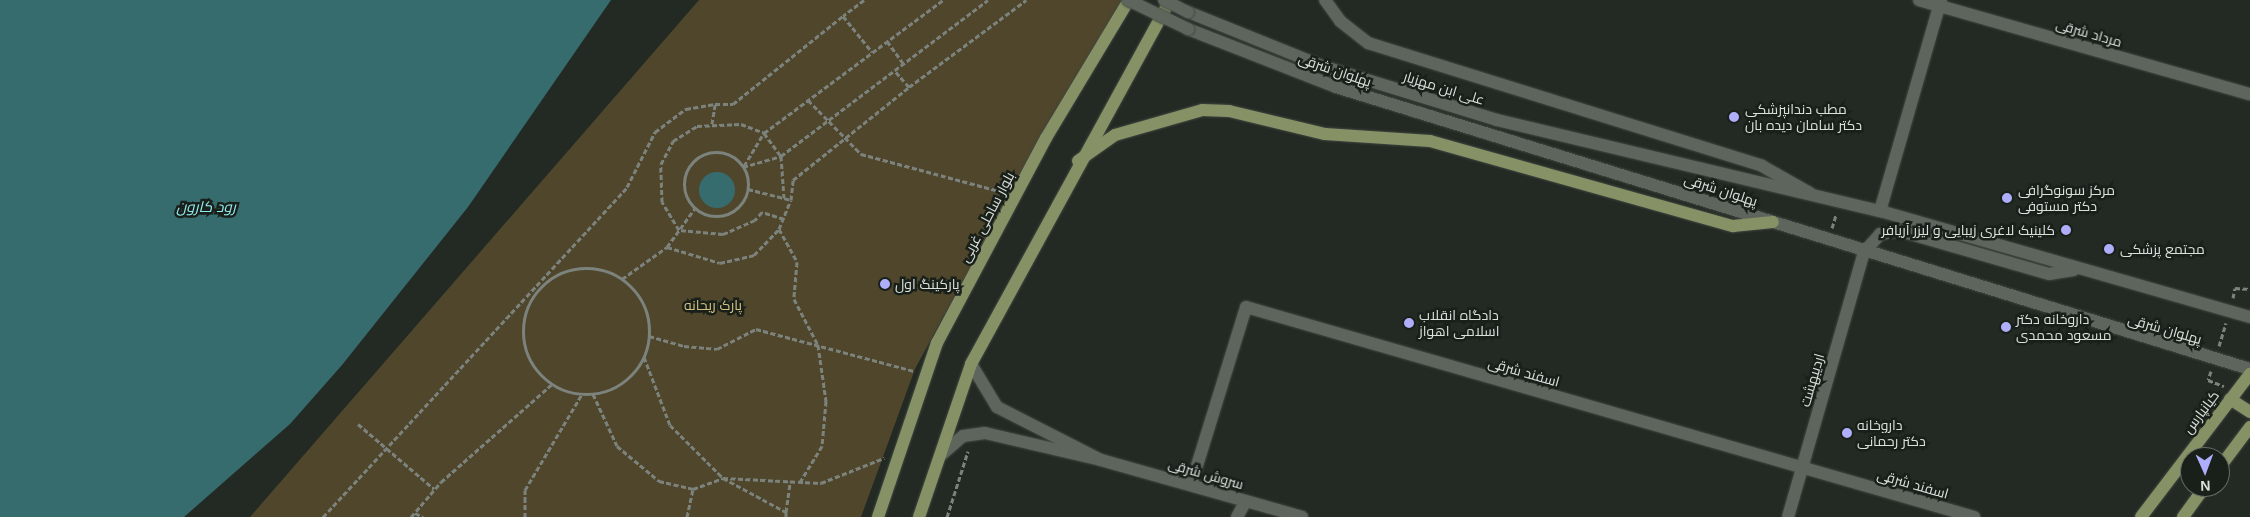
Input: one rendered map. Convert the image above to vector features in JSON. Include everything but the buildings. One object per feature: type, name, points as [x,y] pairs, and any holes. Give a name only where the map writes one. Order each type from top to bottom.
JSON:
[{"type":"main road","name":"بلوار ساحلی غربی","points":[[878,517],[937,343],[1015,196],[1129,0]]},
{"type":"main road","points":[[919,517],[971,364],[1078,161],[1170,0]]},
{"type":"main road","points":[[1078,161],[1115,135],[1202,110],[1229,111],[1255,121],[1325,134],[1430,141],[1733,226],[1774,222]]},
{"type":"main road","name":"کیانپارس","points":[[2141,517],[2250,374]]},
{"type":"main road","points":[[2233,395],[2250,412]]},
{"type":"main road","points":[[2230,454],[2250,427]]},
{"type":"main road","points":[[2183,517],[2198,497]]},
{"type":"street","name":"پهلوان شرقی","points":[[1129,0],[1188,29],[1336,88],[1774,222],[1864,252],[2250,369]]},
{"type":"street","name":"علی ابن مهزیار","points":[[1164,0],[1188,12],[1334,70],[1497,120],[1698,171]]},
{"type":"street","name":"پهلوان شرقی","points":[[1325,0],[1340,21],[1368,43],[1762,166],[1819,197]]},
{"type":"street","name":"مرداد شرقی","points":[[1919,0],[1940,3],[2250,94]]},
{"type":"street","points":[[1880,211],[1940,3]]},
{"type":"street","name":"پهلوان شرقی","points":[[1698,171],[1880,211],[2250,317]]},
{"type":"street","points":[[1864,252],[1880,234],[1900,231],[2049,274],[2079,269]]},
{"type":"street","name":"اردیبهشت","points":[[1788,517],[1864,252]]},
{"type":"street","name":"اسفند شرقی","points":[[1191,485],[1246,307],[1974,517]]},
{"type":"street","points":[[971,364],[997,407],[1101,460]]},
{"type":"street","points":[[940,456],[964,436],[974,435],[1022,440],[1101,460]]},
{"type":"street","name":"سروش شرقی","points":[[1101,460],[1302,517]]},
{"type":"street","points":[[1237,517],[1246,501]]},
{"type":"path","points":[[324,517],[528,290],[627,187],[655,132],[686,109],[714,104],[733,104],[864,0]]},
{"type":"path","points":[[743,167],[764,133],[943,0]]},
{"type":"path","points":[[743,167],[781,156],[988,0]]},
{"type":"path","points":[[667,247],[720,263],[754,255],[779,230],[791,200],[793,180],[909,87],[1026,0]]},
{"type":"path","points":[[843,16],[872,52]]},
{"type":"path","points":[[887,41],[903,63]]},
{"type":"path","points":[[894,70],[909,87]]},
{"type":"path","points":[[808,100],[843,139],[861,154],[1015,196]]},
{"type":"path","points":[[712,124],[714,104]]},
{"type":"path","points":[[679,230],[662,202],[661,164],[672,141],[697,126],[742,124],[764,133],[781,156],[784,198]]},
{"type":"path","points":[[726,153],[743,167],[748,189],[739,206],[722,215],[695,208],[684,190],[684,179],[695,160],[704,154],[726,153]]},
{"type":"path","points":[[748,189],[791,200]]},
{"type":"path","points":[[1829,240],[1840,202]]},
{"type":"path","points":[[622,279],[667,247],[695,208]]},
{"type":"path","points":[[679,230],[723,234],[755,220],[762,212],[784,219]]},
{"type":"path","points":[[779,230],[796,262],[794,300],[818,345],[826,401],[822,446],[800,482]]},
{"type":"path","points":[[575,270],[604,271],[622,279],[638,294],[647,314],[650,336],[644,357],[632,375],[614,388],[593,394],[582,394],[552,384],[537,370],[523,334],[534,296],[548,282],[575,270]]},
{"type":"path","points":[[2233,395],[2208,380],[2235,288],[2250,289]]},
{"type":"path","points":[[528,290],[534,296]]},
{"type":"path","points":[[650,336],[684,346],[717,349],[756,328],[926,374]]},
{"type":"path","points":[[644,357],[670,425],[723,478],[786,512]]},
{"type":"path","points":[[411,517],[434,489],[552,384]]},
{"type":"path","points":[[525,517],[525,490],[582,394]]},
{"type":"path","points":[[593,394],[617,446],[659,481],[693,489],[723,478],[821,483],[900,452]]},
{"type":"path","points":[[358,424],[434,489]]},
{"type":"path","points":[[947,517],[974,435]]},
{"type":"path","points":[[786,517],[790,482]]},
{"type":"path","points":[[687,517],[693,489]]},
{"type":"path","points":[[415,513],[423,517]]},
{"type":"green space","name":"پارک ریحانه","points":[[699,0],[1124,0],[1042,134],[915,369],[861,517],[250,517]]},
{"type":"water","name":"رود کارون","points":[[0,0],[611,0],[468,207],[342,365],[290,424],[184,517],[0,517]]},
{"type":"water","points":[[717,172],[724,173],[730,177],[734,183],[734,197],[730,203],[724,207],[717,208],[710,207],[704,203],[700,197],[699,190],[700,183],[704,177],[710,173]]},
{"type":"place","name":"مطب دندانپزشکی دکتر سامان دیده بان","points":[[1734,117]]},
{"type":"place","name":"مرکز سونوگرافی دکتر مستوفی","points":[[2007,198]]},
{"type":"place","name":"کلینیک لاغری زیبایی و لیزر آریافر","points":[[2066,230]]},
{"type":"place","name":"مجتمع پزشکی","points":[[2109,249]]},
{"type":"place","name":"پارکینگ اول","points":[[885,284]]},
{"type":"place","name":"دادگاه انقلاب اسلامی اهواز","points":[[1409,323]]},
{"type":"place","name":"داروخانه دکتر مسعود محمدی","points":[[2006,327]]},
{"type":"place","name":"داروخانه دکتر رحمانی","points":[[1847,433]]}]
